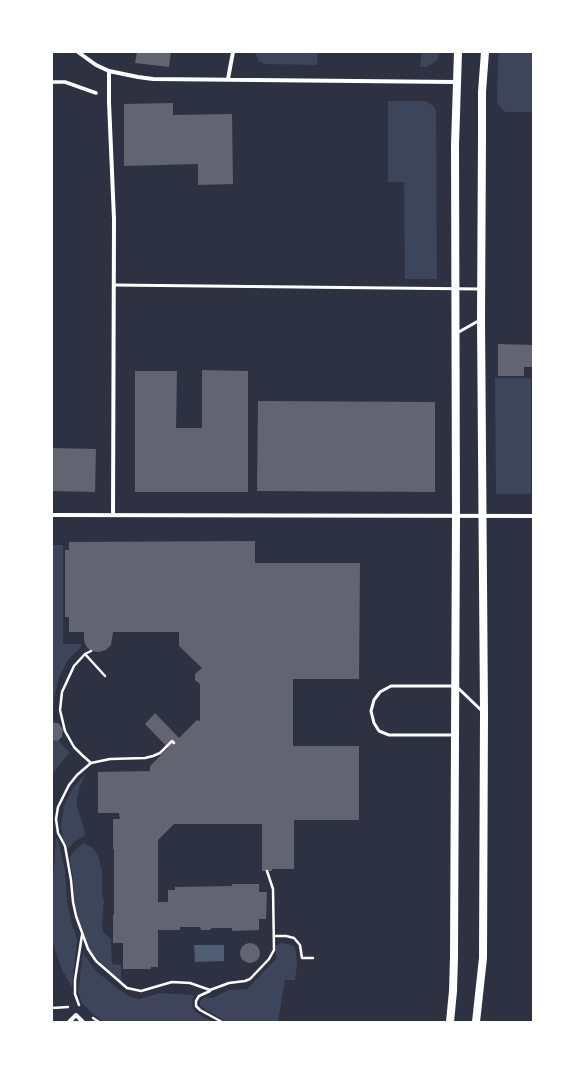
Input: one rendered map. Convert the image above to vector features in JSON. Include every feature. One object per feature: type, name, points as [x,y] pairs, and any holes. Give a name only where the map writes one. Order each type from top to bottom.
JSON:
[{"type":"main road","points":[[450,1022],[454,958],[456,735],[455,334],[456,82],[458,52]]},
{"type":"main road","points":[[476,1022],[483,958],[484,713],[481,289],[482,111],[485,52]]},
{"type":"street","points":[[78,52],[96,65],[109,71],[153,79],[456,82]]},
{"type":"street","points":[[228,79],[233,52]]},
{"type":"street","points":[[109,71],[114,219],[113,515]]},
{"type":"street","points":[[52,82],[65,82],[96,93]]},
{"type":"street","points":[[52,515],[533,516]]},
{"type":"street","points":[[69,1022],[76,1015],[83,1022]]},
{"type":"lane","points":[[114,285],[481,289]]},
{"type":"lane","points":[[455,334],[481,319]]},
{"type":"lane","points":[[456,735],[389,735],[379,731],[374,723],[371,711],[374,700],[380,692],[391,686],[456,686],[484,713]]},
{"type":"path","points":[[91,651],[85,654],[74,666],[62,692],[60,710],[64,731],[74,747],[91,763]]},
{"type":"path","points":[[85,654],[105,676]]},
{"type":"path","points":[[174,743],[172,741],[160,753],[153,756],[110,759],[91,763],[82,770],[69,785],[58,807],[56,819],[58,833],[66,846],[73,902],[82,935],[88,949],[96,961],[127,988],[141,991],[172,982],[190,983],[210,990]]},
{"type":"path","points":[[222,1022],[200,1010],[196,1006],[196,1001],[199,996],[210,990],[229,983],[245,982],[250,979],[273,953],[273,889],[267,871]]},
{"type":"path","points":[[52,1008],[68,1007],[78,1003],[75,994],[75,980],[82,935]]},
{"type":"path","points":[[274,936],[294,938],[300,945],[302,958],[313,958]]},
{"type":"shaded area","points":[[255,52],[318,52],[317,65],[265,64],[259,61]]},
{"type":"shaded area","points":[[422,52],[440,52],[437,60],[432,64],[426,67],[420,67]]},
{"type":"shaded area","points":[[500,52],[533,52],[533,112],[505,112],[497,103],[498,60]]},
{"type":"shaded area","points":[[388,101],[426,101],[434,106],[436,111],[437,279],[405,279],[404,182],[388,182]]},
{"type":"shaded area","points":[[495,378],[531,378],[531,494],[496,494]]},
{"type":"shaded area","points":[[52,545],[63,545],[63,644],[81,644],[81,647],[68,660],[59,677],[54,699],[53,718],[61,744],[70,752],[52,774]]},
{"type":"shaded area","points":[[86,773],[77,797],[77,807],[85,836],[75,841],[68,849],[63,840],[61,827],[64,805],[73,788]]},
{"type":"shaded area","points":[[56,838],[58,839],[65,870],[67,901],[71,921],[77,939],[72,987],[62,970],[52,941],[52,890]]},
{"type":"shaded area","points":[[84,843],[93,848],[98,855],[102,872],[102,894],[104,901],[102,923],[103,932],[111,939],[112,964],[121,965],[121,981],[98,960],[89,949],[77,916],[74,902],[73,878],[69,858],[75,850]]},
{"type":"shaded area","points":[[281,943],[294,946],[297,964],[295,980],[285,980],[278,1022],[227,1022],[200,1006],[200,1001],[204,997],[213,998],[228,990],[247,989],[276,959],[276,946]]},
{"type":"shaded area","points":[[194,945],[224,945],[224,961],[195,962]]},
{"type":"shaded area","points":[[83,953],[96,971],[131,997],[140,999],[160,993],[194,995],[192,1000],[193,1008],[196,1012],[212,1022],[104,1022],[94,1015],[82,1003],[78,992]]},
{"type":"building","points":[[137,52],[171,52],[169,67],[135,63]]},
{"type":"building","points":[[173,103],[173,115],[232,114],[233,184],[198,185],[198,164],[124,166],[124,104]]},
{"type":"building","points":[[498,344],[533,345],[533,367],[524,367],[524,376],[498,376]]},
{"type":"building","points":[[202,370],[248,371],[248,492],[135,492],[135,371],[177,371],[176,428],[202,428]]},
{"type":"building","points":[[258,401],[435,402],[435,492],[257,491]]},
{"type":"building","points":[[52,448],[96,449],[95,492],[52,491]]},
{"type":"building","points":[[255,541],[255,563],[360,563],[359,679],[293,679],[293,746],[359,746],[359,820],[294,820],[294,869],[272,869],[272,871],[262,871],[262,824],[174,824],[158,840],[158,902],[168,902],[168,890],[175,890],[175,887],[259,884],[259,892],[267,892],[266,919],[259,919],[259,930],[232,931],[232,928],[212,928],[210,930],[201,930],[200,927],[180,927],[180,930],[158,930],[158,967],[151,967],[151,969],[123,969],[123,943],[113,943],[113,819],[120,819],[119,813],[98,813],[98,772],[150,771],[150,766],[168,748],[145,724],[155,713],[179,738],[197,720],[200,721],[200,684],[195,680],[195,674],[202,668],[179,646],[179,632],[113,632],[111,645],[106,650],[99,652],[91,651],[86,646],[84,632],[69,632],[69,617],[65,617],[65,550],[69,550],[69,542]]},
{"type":"building","points":[[52,723],[58,723],[63,729],[62,737],[57,741],[52,740]]},
{"type":"building","points":[[250,943],[257,946],[260,953],[257,960],[250,963],[243,960],[240,953],[243,946]]}]
